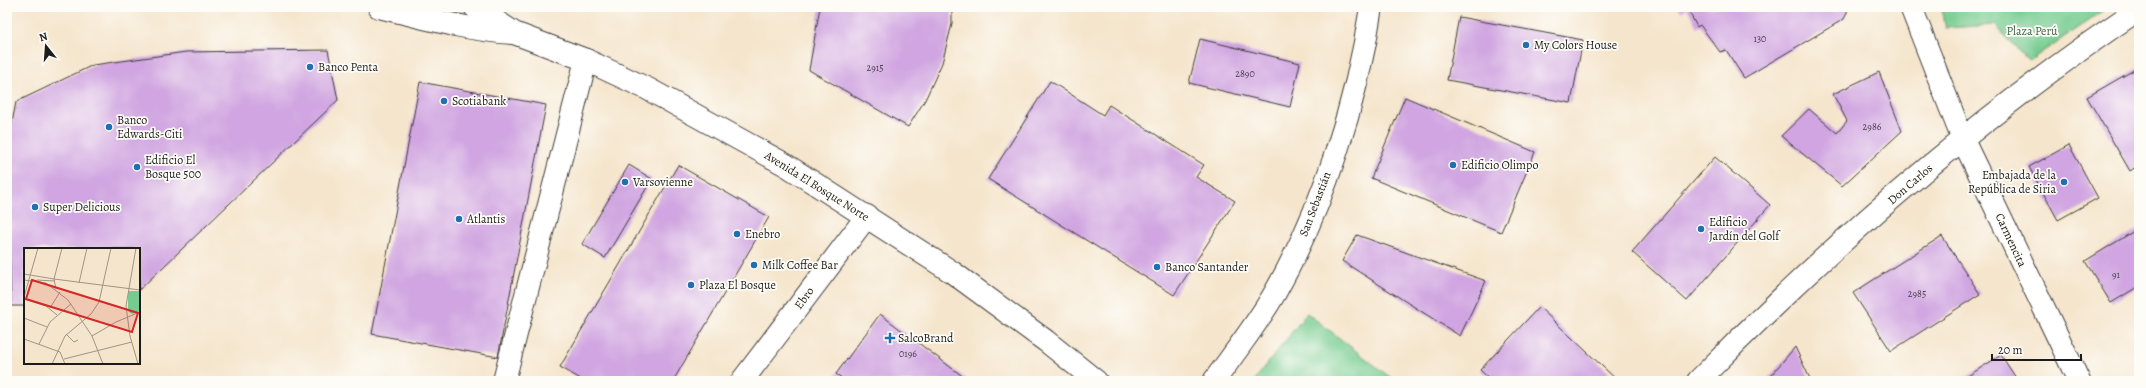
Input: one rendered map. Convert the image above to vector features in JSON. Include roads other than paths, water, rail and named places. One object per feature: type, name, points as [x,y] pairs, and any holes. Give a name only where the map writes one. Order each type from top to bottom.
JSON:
[{"type":"street","name":"Avenida El Bosque Norte","points":[[379,7],[456,26],[478,30],[514,33]]},
{"type":"street","name":"Avenida El Bosque Norte","points":[[475,7],[514,33],[586,60],[648,89],[718,126],[786,165],[952,272],[1046,341],[1096,381]]},
{"type":"street","name":"San Sebastián","points":[[1214,381],[1262,314],[1294,258],[1309,224],[1345,118],[1361,59],[1371,7]]},
{"type":"street","name":"Carmencita","points":[[1911,7],[1963,140],[2079,381]]},
{"type":"street","name":"Don Carlos","points":[[1698,381],[1778,302],[1834,251],[1963,140],[2026,90],[2139,9]]},
{"type":"street","points":[[504,381],[586,60]]},
{"type":"street","name":"Ebro","points":[[742,381],[867,216]]},
{"type":"place","name":"My Colors House","points":[[1526,45]]},
{"type":"place","name":"Banco Penta","points":[[310,67]]},
{"type":"place","name":"Scotiabank","points":[[444,101]]},
{"type":"place","name":"Banco Edwards-Citi","points":[[109,127]]},
{"type":"place","name":"Edificio Olimpo","points":[[1453,165]]},
{"type":"place","name":"Edificio El Bosque 500","points":[[137,167]]},
{"type":"place","name":"Varsovienne","points":[[625,182]]},
{"type":"place","name":"Embajada de la República de Siria","points":[[2064,182]]},
{"type":"place","name":"Super Delicious","points":[[35,207]]},
{"type":"place","name":"Atlantis","points":[[459,219]]},
{"type":"place","name":"Edificio Jardín del Golf","points":[[1701,229]]},
{"type":"place","name":"Enebro","points":[[737,234]]},
{"type":"place","name":"Milk Coffee Bar","points":[[754,265]]},
{"type":"place","name":"Banco Santander","points":[[1157,267]]},
{"type":"place","name":"Plaza El Bosque","points":[[691,285]]},
{"type":"place","name":"SalcoBrand","points":[[890,338]]},
{"type":"park label","name":"Plaza Perú","points":[[2032,31]]}]
